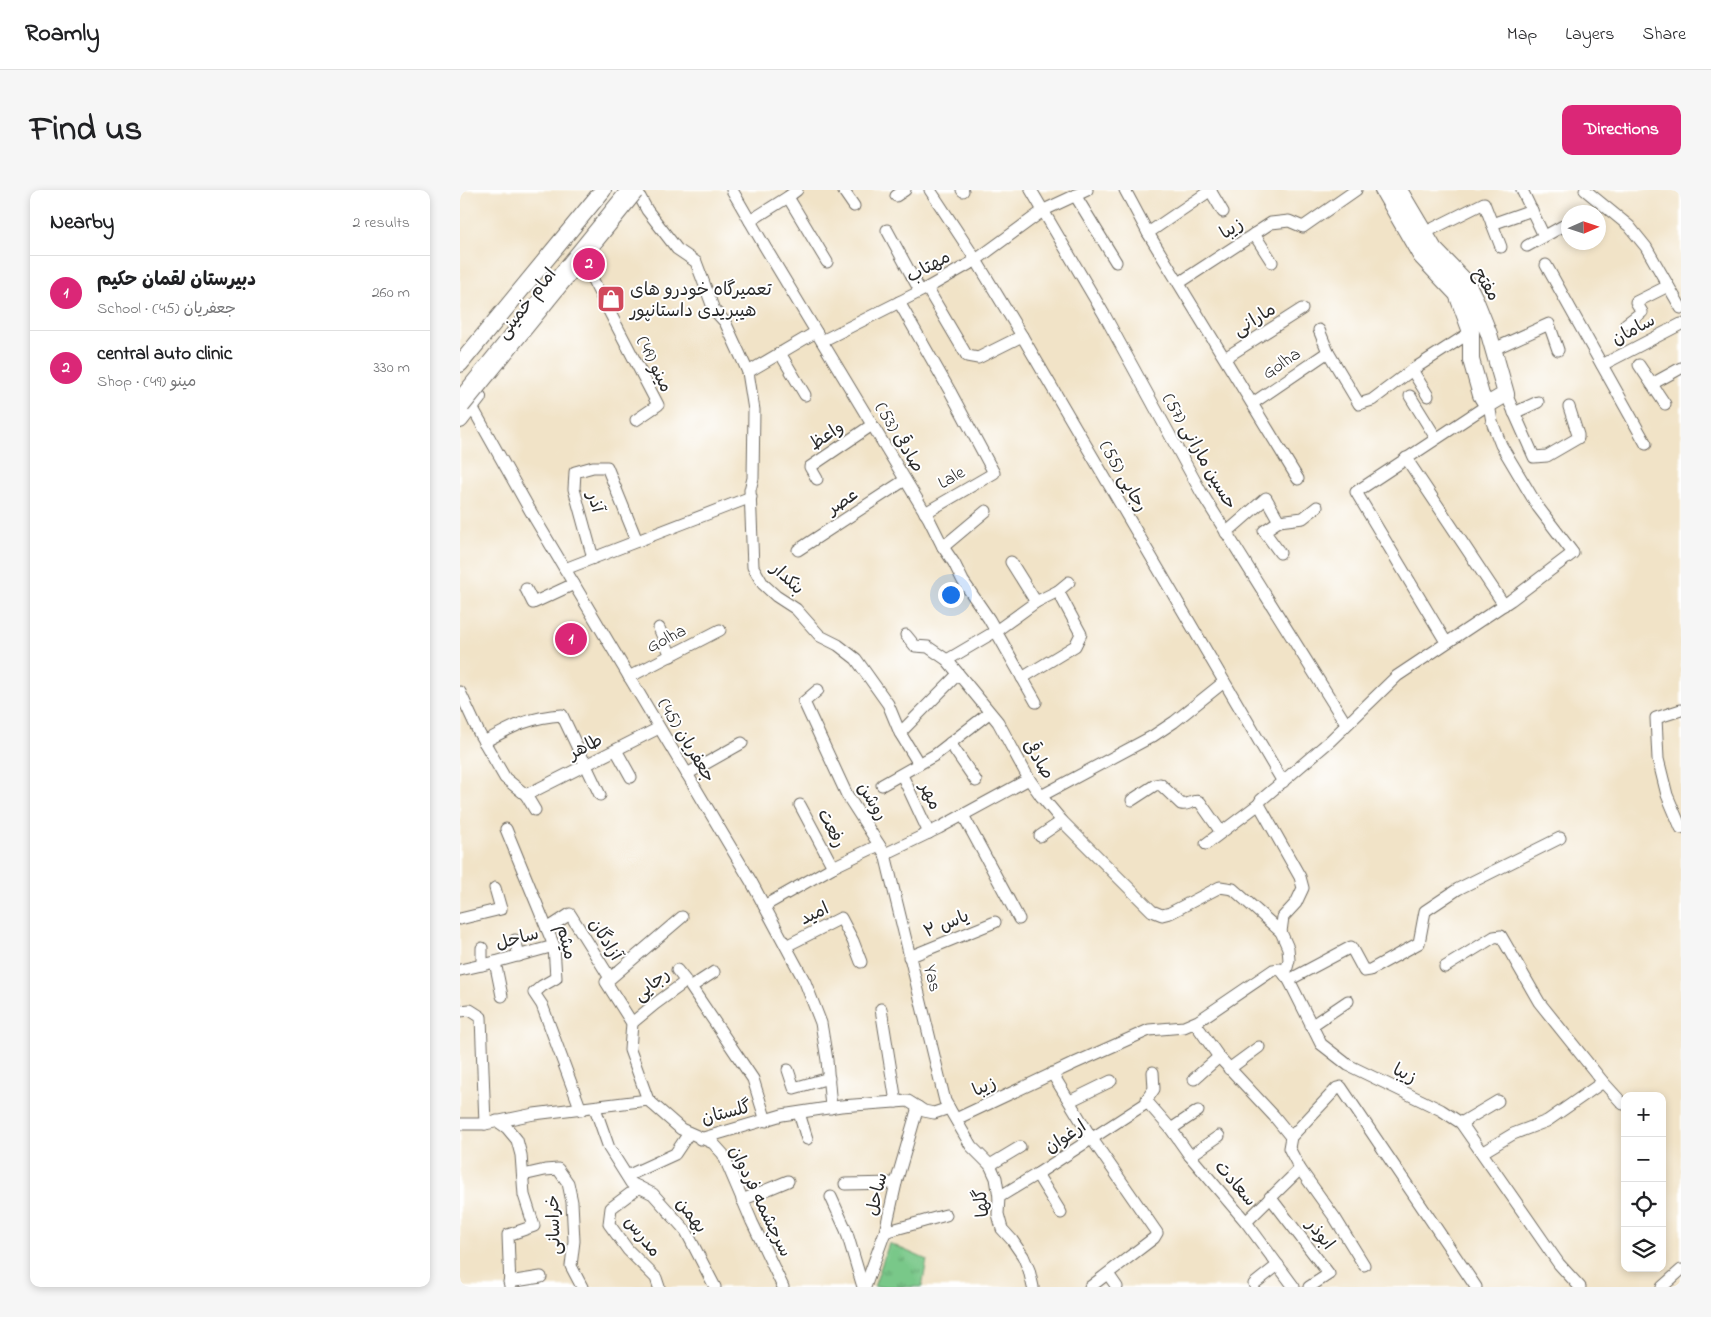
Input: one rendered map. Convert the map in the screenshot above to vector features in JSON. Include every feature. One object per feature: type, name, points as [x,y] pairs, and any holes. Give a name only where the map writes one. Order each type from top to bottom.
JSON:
[{"type":"highway","points":[[460,382],[615,190]]},
{"type":"highway","points":[[465,405],[638,192]]},
{"type":"main road","name":"امام خمینی","points":[[460,364],[603,190]]},
{"type":"main road","name":"مفتح","points":[[1383,190],[1421,256],[1457,294],[1471,332],[1471,360],[1481,394],[1489,404]]},
{"type":"main road","name":"مفتح","points":[[1399,190],[1434,249],[1467,283],[1482,314],[1506,394]]},
{"type":"main road","name":"امام خمینی","points":[[460,420],[465,405],[526,335],[638,192]]},
{"type":"main road","points":[[502,313],[526,335]]},
{"type":"main road","points":[[1489,404],[1506,394]]},
{"type":"street","name":"صادقی (53)","points":[[732,190],[906,480],[943,547],[996,631],[1036,702]]},
{"type":"street","points":[[843,190],[854,206]]},
{"type":"street","name":"رجایی (55)","points":[[930,190],[976,260],[1022,336],[1283,782]]},
{"type":"street","name":"حسین مارانی (57)","points":[[1031,190],[1105,316],[1201,492],[1346,724]]},
{"type":"street","name":"مهتاب","points":[[748,372],[780,353],[923,290],[976,260],[1044,210],[1087,190]]},
{"type":"street","points":[[1125,190],[1148,233],[1298,479]]},
{"type":"street","points":[[1148,233],[1211,190],[1223,212]]},
{"type":"street","name":"زیبا","points":[[1179,283],[1271,223],[1289,221],[1303,227],[1356,190]]},
{"type":"street","points":[[1522,190],[1544,236]]},
{"type":"street","points":[[1585,190],[1629,226],[1646,247],[1681,308]]},
{"type":"street","name":"بنکدار","points":[[638,192],[647,210],[677,248],[696,262],[714,310],[725,322],[748,372],[754,410],[753,478],[750,490],[753,567],[764,584],[776,596],[796,609],[820,636],[838,645],[856,659],[888,704],[900,733],[919,764]]},
{"type":"street","points":[[750,221],[793,194],[827,262]]},
{"type":"street","points":[[1075,196],[1116,262]]},
{"type":"street","points":[[1424,233],[1484,203],[1501,247]]},
{"type":"street","points":[[1492,224],[1532,210]]},
{"type":"street","points":[[1527,246],[1561,227]]},
{"type":"street","points":[[887,230],[923,290],[967,356],[978,358],[1022,336]]},
{"type":"street","points":[[1254,234],[1272,262]]},
{"type":"street","name":"مینو (49)","points":[[584,263],[658,405],[636,420]]},
{"type":"street","points":[[1546,265],[1646,444]]},
{"type":"street","points":[[1626,324],[1642,312],[1636,302],[1668,286]]},
{"type":"street","name":"Lale","points":[[899,302],[994,472],[925,513]]},
{"type":"street","name":"مارانی","points":[[1225,358],[1302,309]]},
{"type":"street","points":[[1494,349],[1548,324],[1558,350]]},
{"type":"street","name":"سامان","points":[[1602,365],[1681,324]]},
{"type":"street","points":[[1318,330],[1328,352],[1359,404],[1372,400],[1412,370],[1471,332]]},
{"type":"street","name":"Golha","points":[[1253,404],[1328,352]]},
{"type":"street","points":[[780,353],[805,395]]},
{"type":"street","points":[[1639,365],[1665,404]]},
{"type":"street","points":[[1652,384],[1681,368]]},
{"type":"street","points":[[1412,370],[1428,396]]},
{"type":"street","points":[[1506,394],[1534,457],[1546,456],[1578,438],[1569,407]]},
{"type":"street","points":[[1410,396],[1436,438]]},
{"type":"street","points":[[1514,413],[1538,402]]},
{"type":"street","points":[[1446,642],[1356,492],[1489,404]]},
{"type":"street","name":"مفتح","points":[[1489,404],[1492,422],[1501,445],[1538,507],[1573,553],[1504,605]]},
{"type":"street","name":"جعفریان (45)","points":[[465,405],[752,882],[786,946],[804,982],[820,1023],[828,1060],[831,1108]]},
{"type":"street","name":"واعظ","points":[[817,479],[810,467],[872,425]]},
{"type":"street","points":[[1206,844],[1259,804],[1397,676],[1504,605],[1406,458]]},
{"type":"street","name":"آذر","points":[[593,558],[574,489],[575,472],[593,467],[607,467],[637,541]]},
{"type":"street","name":"عصر","points":[[798,550],[906,480]]},
{"type":"street","points":[[565,569],[751,497]]},
{"type":"street","points":[[1226,533],[1266,498],[1279,521]]},
{"type":"street","points":[[1280,553],[1264,532],[1279,521],[1303,518],[1317,507]]},
{"type":"street","points":[[943,547],[986,511]]},
{"type":"street","points":[[1011,562],[1036,602]]},
{"type":"street","points":[[946,660],[996,631],[1036,602],[1058,591],[1069,582]]},
{"type":"street","points":[[526,589],[533,604],[574,584]]},
{"type":"street","points":[[1022,678],[1075,646],[1078,640],[1080,634],[1058,591]]},
{"type":"street","points":[[658,628],[670,656]]},
{"type":"street","name":"Golha","points":[[629,677],[720,630]]},
{"type":"street","name":"صادقی","points":[[906,635],[916,646],[928,647],[946,660],[998,722],[1029,779],[1041,796],[1062,821],[1152,911],[1162,915],[1170,914],[1225,887],[1233,889],[1281,932]]},
{"type":"street","points":[[900,733],[958,674]]},
{"type":"street","points":[[1041,796],[1153,736],[1174,722],[1224,682]]},
{"type":"street","name":"روشن","points":[[764,906],[832,867],[882,850],[848,795],[804,702],[818,690]]},
{"type":"street","points":[[460,692],[484,742],[505,778],[526,795],[535,810]]},
{"type":"street","points":[[1681,710],[1656,718],[1658,759],[1667,794],[1681,828]]},
{"type":"street","points":[[882,786],[950,743],[989,712]]},
{"type":"street","points":[[484,742],[512,727],[540,716],[562,715],[600,795]]},
{"type":"street","name":"طاهر","points":[[526,795],[659,728]]},
{"type":"street","points":[[687,774],[742,743]]},
{"type":"street","points":[[950,743],[976,780]]},
{"type":"street","points":[[616,750],[631,777]]},
{"type":"street","name":"مهر","points":[[902,775],[929,833]]},
{"type":"street","points":[[882,850],[929,833],[1029,779]]},
{"type":"street","points":[[1132,800],[1154,785],[1160,784],[1181,804],[1184,805],[1195,801],[1200,802],[1221,832]]},
{"type":"street","points":[[1259,804],[1300,877],[1303,888],[1296,903],[1283,917],[1281,932],[1288,948],[1289,960],[1287,978]]},
{"type":"street","name":"رفعت","points":[[800,805],[832,867]]},
{"type":"street","points":[[963,815],[1019,919]]},
{"type":"street","points":[[1040,836],[1062,821]]},
{"type":"street","name":"میثم","points":[[506,829],[554,946],[556,978],[542,986],[534,994],[542,1005],[581,1110]]},
{"type":"street","points":[[1287,978],[1351,947],[1364,971],[1378,966],[1419,943],[1425,911],[1458,889],[1560,838]]},
{"type":"street","name":"Yas","points":[[882,850],[945,1101],[956,1118]]},
{"type":"street","points":[[460,919],[501,909],[495,888]]},
{"type":"street","name":"آزادگان","points":[[548,928],[570,914],[632,1023]]},
{"type":"street","points":[[608,980],[682,917]]},
{"type":"street","name":"امید","points":[[786,946],[840,918],[853,941],[861,962]]},
{"type":"street","name":"یاس ۲","points":[[910,957],[995,922]]},
{"type":"street","points":[[1445,968],[1494,937],[1501,936],[1539,1002],[1621,1102]]},
{"type":"street","points":[[515,940],[519,956]]},
{"type":"street","name":"ساحل","points":[[460,970],[554,946]]},
{"type":"street","points":[[482,948],[482,965]]},
{"type":"street","points":[[495,962],[502,996]]},
{"type":"street","name":"زیبا","points":[[956,1118],[1148,1030],[1184,1027],[1195,1023],[1273,970],[1280,969],[1287,978],[1321,1044],[1348,1065],[1441,1110],[1461,1123],[1559,1264],[1580,1287]]},
{"type":"street","name":"رجایی","points":[[632,1023],[681,986],[685,980],[677,970]]},
{"type":"street","points":[[714,972],[691,987],[754,1079],[766,1121]]},
{"type":"street","points":[[1311,1026],[1348,1001]]},
{"type":"street","points":[[881,1009],[896,1102]]},
{"type":"street","points":[[460,1011],[470,1010],[481,1017],[485,1124]]},
{"type":"street","points":[[460,1124],[485,1124],[534,1114],[581,1110],[648,1100],[630,1050],[632,1023]]},
{"type":"street","points":[[1195,1023],[1229,1069],[1274,1116],[1291,1137]]},
{"type":"street","points":[[1229,1069],[1259,1047]]},
{"type":"street","points":[[1194,1078],[1219,1057]]},
{"type":"street","points":[[788,1070],[794,1088],[829,1078]]},
{"type":"street","points":[[1148,1104],[1147,1099],[1154,1089],[1153,1072]]},
{"type":"street","points":[[1052,1073],[1092,1139],[1157,1233],[1154,1238],[1090,1287]]},
{"type":"street","points":[[1070,1101],[1110,1081]]},
{"type":"street","points":[[1482,1152],[1513,1134],[1547,1121],[1603,1082]]},
{"type":"street","points":[[1364,1265],[1335,1218],[1300,1169],[1289,1148],[1291,1137],[1337,1088],[1341,1087],[1476,1287]]},
{"type":"street","name":"گلستان","points":[[648,1100],[681,1129],[700,1138],[782,1115],[831,1108],[908,1101],[934,1113],[949,1108]]},
{"type":"street","points":[[1461,1123],[1498,1101]]},
{"type":"street","name":"سعادت","points":[[1148,1104],[1171,1129],[1190,1156],[1246,1222],[1294,1287]]},
{"type":"street","name":"ارغوان","points":[[998,1196],[1037,1174],[1148,1104]]},
{"type":"street","name":"ساحل","points":[[864,1287],[885,1232],[896,1183],[918,1107]]},
{"type":"street","name":"بهمن","points":[[595,1108],[609,1148],[631,1183],[653,1194],[686,1231],[715,1287]]},
{"type":"street","points":[[1171,1129],[1198,1111]]},
{"type":"street","points":[[799,1113],[807,1139]]},
{"type":"street","name":"گلها","points":[[956,1118],[971,1146],[990,1165],[996,1178],[998,1214],[1002,1230],[1023,1256],[1033,1287]]},
{"type":"street","points":[[497,1121],[517,1140],[521,1155],[524,1195],[534,1226],[508,1236],[510,1284],[541,1277]]},
{"type":"street","points":[[627,1176],[675,1154],[689,1133]]},
{"type":"street","points":[[1190,1156],[1219,1136]]},
{"type":"street","name":"سرچشمه فردوان","points":[[700,1138],[713,1143],[723,1154],[742,1200],[783,1287]]},
{"type":"street","points":[[990,1165],[1020,1147]]},
{"type":"street","name":"خراسانی","points":[[523,1175],[558,1169],[568,1183],[572,1202],[574,1240],[571,1266],[582,1287]]},
{"type":"street","points":[[1246,1222],[1300,1169]]},
{"type":"street","points":[[1037,1174],[1061,1213]]},
{"type":"street","points":[[742,1200],[788,1181]]},
{"type":"street","points":[[845,1184],[896,1183]]},
{"type":"street","name":"مدرس","points":[[639,1187],[611,1208],[609,1224],[628,1250],[656,1278],[659,1287]]},
{"type":"street","points":[[831,1197],[846,1230],[864,1287]]},
{"type":"street","name":"ابوذر","points":[[1270,1197],[1329,1274],[1309,1287]]},
{"type":"street","points":[[885,1232],[946,1215]]},
{"type":"street","points":[[1254,1284],[1278,1265]]},
{"type":"street","points":[[1662,1287],[1681,1270]]},
{"type":"street","points":[[1108,1274],[1116,1287]]},
{"type":"green space","points":[[889,1243],[927,1260],[922,1287],[874,1287]]},
{"type":"place","name":"central auto clinic","points":[[589,264]]},
{"type":"place","name":"تعمیرگاه خودرو های هیبریدی داستانپور","points":[[611,299]]},
{"type":"place","name":"دبیرستان لقمان حکیم","points":[[571,639]]}]
